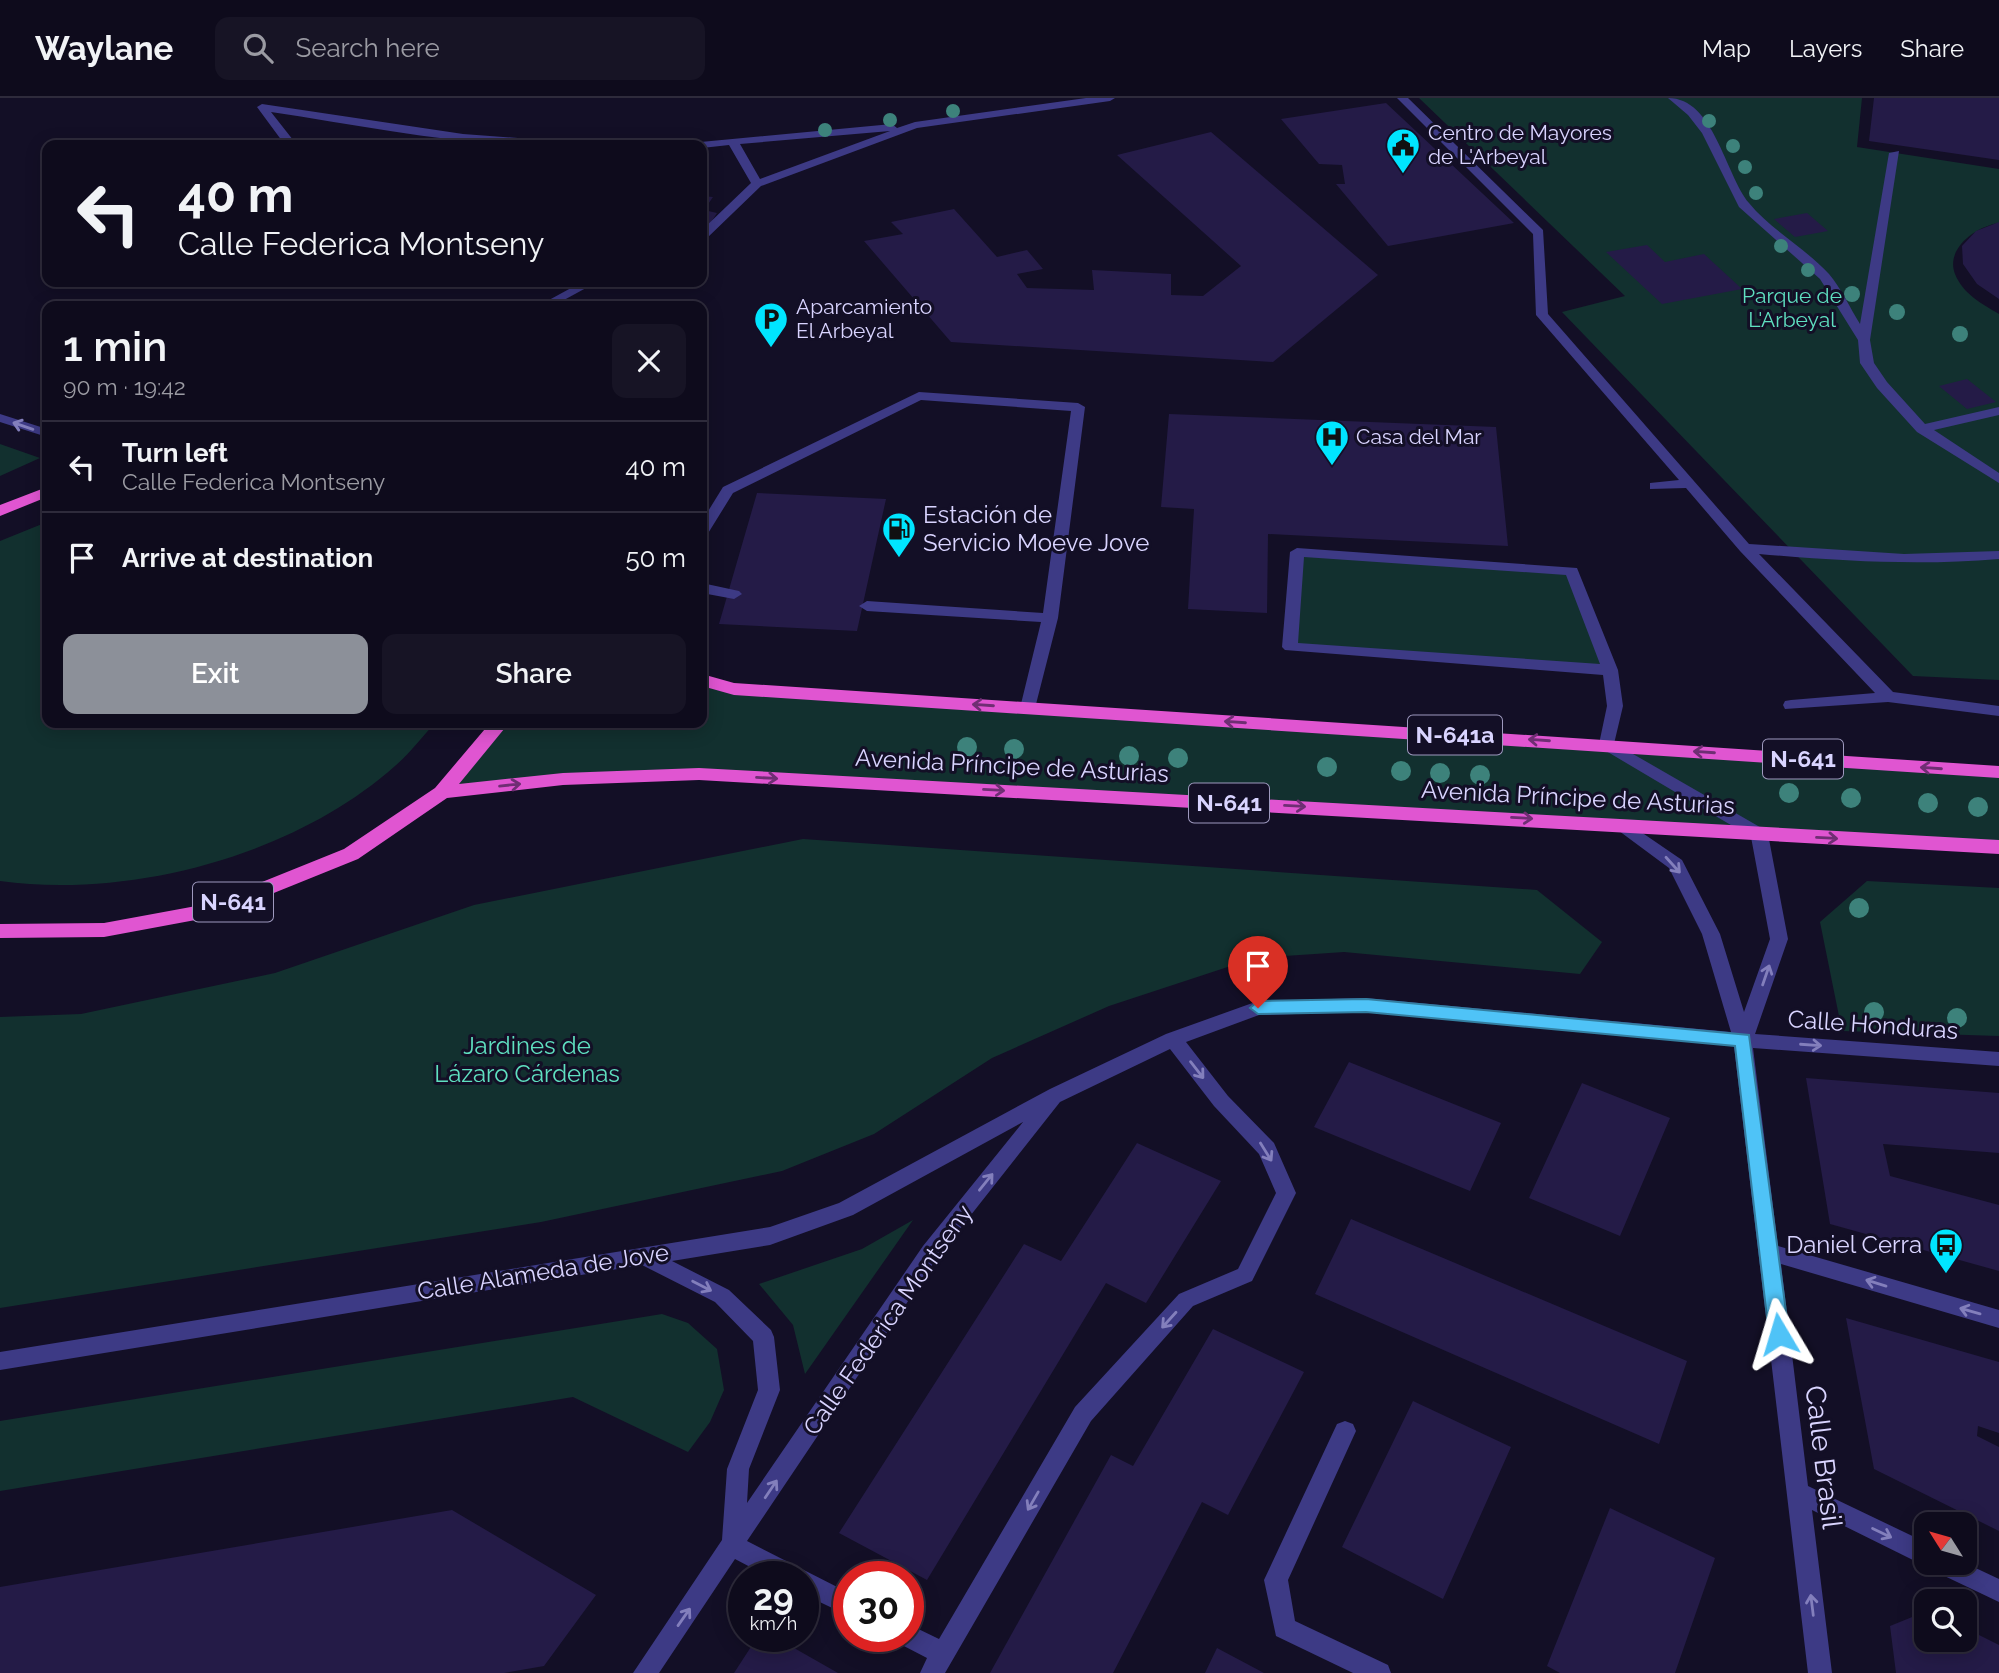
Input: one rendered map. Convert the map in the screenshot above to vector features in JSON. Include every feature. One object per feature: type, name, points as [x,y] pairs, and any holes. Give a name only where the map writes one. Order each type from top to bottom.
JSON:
[{"type":"highway","points":[[0,511],[42,494]]},
{"type":"highway","points":[[707,681],[734,689],[1028,708]]},
{"type":"highway","name":"N-641a","points":[[1028,708],[1607,744]]},
{"type":"highway","name":"N-641","points":[[0,931],[104,930],[210,911],[351,854],[442,792],[496,728]]},
{"type":"highway","name":"N-641","points":[[1607,744],[1999,772]]},
{"type":"highway","name":"Avenida Príncipe de Asturias","points":[[442,792],[563,779],[699,774],[1999,847]]},
{"type":"street","points":[[707,144],[915,125],[1110,98]]},
{"type":"street","points":[[1402,98],[1539,233],[1542,315],[1745,548],[1888,697]]},
{"type":"street","points":[[1673,98],[1692,113],[1707,132],[1743,204],[1825,277],[1864,340]]},
{"type":"street","points":[[286,140],[262,107],[463,137],[504,140]]},
{"type":"street","points":[[707,231],[757,184],[915,125]]},
{"type":"street","points":[[733,142],[757,184]]},
{"type":"street","points":[[1895,153],[1864,340],[1867,363],[1882,385],[1922,429],[1999,479]]},
{"type":"street","points":[[554,301],[581,287]]},
{"type":"street","points":[[707,524],[727,490],[919,396],[1078,407],[1050,618],[1028,708]]},
{"type":"street","points":[[1922,429],[1999,411]]},
{"type":"street","points":[[0,418],[42,431]]},
{"type":"street","points":[[1655,486],[1690,484]]},
{"type":"street","points":[[1745,548],[1927,561],[1999,555]]},
{"type":"street","points":[[1610,670],[1290,647],[1297,552],[1572,572],[1610,670],[1615,706],[1607,744],[1759,834]]},
{"type":"street","points":[[707,589],[734,594]]},
{"type":"street","points":[[867,606],[1050,618]]},
{"type":"street","points":[[1791,705],[1888,697],[1999,711]]},
{"type":"street","name":"Calle Brasil","points":[[1619,825],[1676,864],[1711,934],[1743,1040],[1820,1673]]},
{"type":"street","name":"Calle Brasil","points":[[1743,1040],[1779,939],[1759,834]]},
{"type":"street","name":"Calle Federica Montseny","points":[[645,1673],[930,1252],[1057,1094],[1173,1039],[1258,1008],[1366,1005],[1743,1040]]},
{"type":"street","points":[[924,1651],[937,1663],[1083,1414],[1186,1300],[1245,1275],[1286,1192],[1266,1149],[1222,1101],[1173,1039]]},
{"type":"street","name":"Calle Honduras","points":[[1743,1040],[1999,1059]]},
{"type":"street","name":"Calle Alameda de Jove","points":[[0,1361],[770,1236],[846,1209],[1057,1094]]},
{"type":"street","points":[[1769,1252],[1999,1319]]},
{"type":"street","points":[[641,1255],[722,1296],[763,1337],[769,1390],[738,1469],[733,1546],[762,1561]]},
{"type":"street","points":[[1345,1432],[1276,1580],[1284,1628],[1378,1673]]},
{"type":"street","points":[[1798,1492],[1914,1549]]},
{"type":"street","points":[[1966,1575],[1999,1591]]},
{"type":"green space","name":"Parque de L'Arbeyal","points":[[1419,98],[1862,98],[1857,147],[1999,169],[1999,223],[1981,229],[1965,240],[1955,255],[1953,264],[1958,281],[1968,293],[1999,314],[1999,680],[1913,676],[1562,312],[1625,296]]},
{"type":"green space","points":[[0,444],[40,458],[0,476]]},
{"type":"green space","points":[[42,524],[42,728],[430,728],[400,761],[355,797],[310,824],[261,846],[210,864],[157,876],[103,883],[51,885],[0,881],[0,541]]},
{"type":"green space","points":[[1297,552],[1572,571],[1610,670],[1290,647]]},
{"type":"green space","points":[[707,681],[734,689],[1999,772],[1999,847],[699,774],[442,792],[496,728],[707,728]]},
{"type":"green space","name":"Jardines de Lázaro Cárdenas","points":[[803,839],[1537,890],[1602,942],[1580,974],[1344,952],[1255,958],[1109,1006],[992,1058],[874,1134],[782,1171],[541,1222],[0,1308],[0,1017],[81,1014],[275,973],[474,905]]},
{"type":"green space","points":[[1867,881],[1999,888],[1999,1036],[1842,1031],[1820,922]]},
{"type":"green space","points":[[913,1220],[805,1374],[793,1325],[759,1284],[862,1249]]},
{"type":"green space","points":[[662,1314],[688,1323],[717,1349],[724,1390],[710,1422],[688,1452],[573,1397],[0,1491],[0,1421]]},
{"type":"building","points":[[1874,98],[1999,98],[1999,160],[1869,141]]},
{"type":"building","name":"Centro de Mayores de L'Arbeyal","points":[[1386,103],[1514,223],[1388,246],[1336,184],[1345,184],[1342,165],[1319,164],[1281,119]]},
{"type":"building","points":[[1211,132],[1378,275],[1273,362],[951,342],[864,241],[903,234],[891,222],[954,209],[997,257],[1027,250],[1043,269],[1017,274],[1027,288],[1094,290],[1092,270],[1171,274],[1171,295],[1203,296],[1241,266],[1117,155]]},
{"type":"building","points":[[707,211],[717,213],[707,228]]},
{"type":"building","points":[[1807,213],[1828,231],[1795,237],[1774,219]]},
{"type":"building","points":[[1999,222],[1999,299],[1977,284],[1963,264],[1962,246],[1976,231]]},
{"type":"building","points":[[1647,245],[1665,262],[1704,254],[1742,289],[1662,304],[1606,252]]},
{"type":"building","points":[[1967,379],[1996,402],[1967,409],[1939,386]]},
{"type":"building","name":"Casa del Mar","points":[[1169,414],[1496,427],[1508,546],[1268,534],[1267,613],[1188,609],[1194,509],[1161,507]]},
{"type":"building","points":[[757,493],[886,499],[857,631],[719,624]]},
{"type":"building","points":[[1349,1062],[1501,1123],[1470,1191],[1314,1127]]},
{"type":"building","points":[[1806,1078],[1999,1093],[1999,1153],[1883,1144],[1890,1176],[1999,1205],[1999,1271],[1830,1224]]},
{"type":"building","points":[[1582,1083],[1670,1118],[1620,1236],[1529,1198]]},
{"type":"building","points":[[1137,1143],[1221,1181],[1146,1303],[1106,1283],[927,1580],[924,1578],[924,1561],[891,1561],[839,1533],[1024,1244],[1061,1261]]},
{"type":"building","points":[[1351,1219],[1687,1361],[1659,1444],[1315,1294]]},
{"type":"building","points":[[1846,1318],[1999,1362],[1999,1433],[1978,1426],[1977,1436],[1999,1447],[1999,1531],[1978,1521],[1978,1512],[1961,1512],[1874,1469]]},
{"type":"building","points":[[1213,1329],[1304,1372],[1228,1515],[1202,1502],[1113,1673],[990,1673],[1111,1455],[1133,1466]]},
{"type":"building","points":[[1413,1401],[1511,1447],[1443,1599],[1342,1547]]},
{"type":"building","points":[[1610,1508],[1715,1558],[1675,1673],[1560,1673],[1547,1666]]},
{"type":"building","points":[[452,1510],[596,1595],[544,1666],[504,1673],[0,1673],[0,1587]]},
{"type":"building","points":[[1914,1616],[1914,1652],[1977,1652],[1977,1634],[1999,1645],[1999,1673],[1896,1673],[1890,1626]]},
{"type":"building","points":[[1217,1648],[1264,1673],[1205,1673]]},
{"type":"building","points":[[748,1652],[801,1652],[838,1673],[734,1673]]},
{"type":"place","name":"Centro de Mayores de L'Arbeyal","points":[[1403,175]]},
{"type":"place","name":"Aparcamiento El Arbeyal","points":[[771,349]]},
{"type":"place","name":"Casa del Mar","points":[[1332,467]]},
{"type":"place","name":"Estación de Servicio Moeve Jove","points":[[899,559]]},
{"type":"place","name":"Daniel Cerra","points":[[1946,1275]]},
{"type":"route","points":[[1258,1008],[1366,1005],[1743,1040],[1779,1334]]}]
